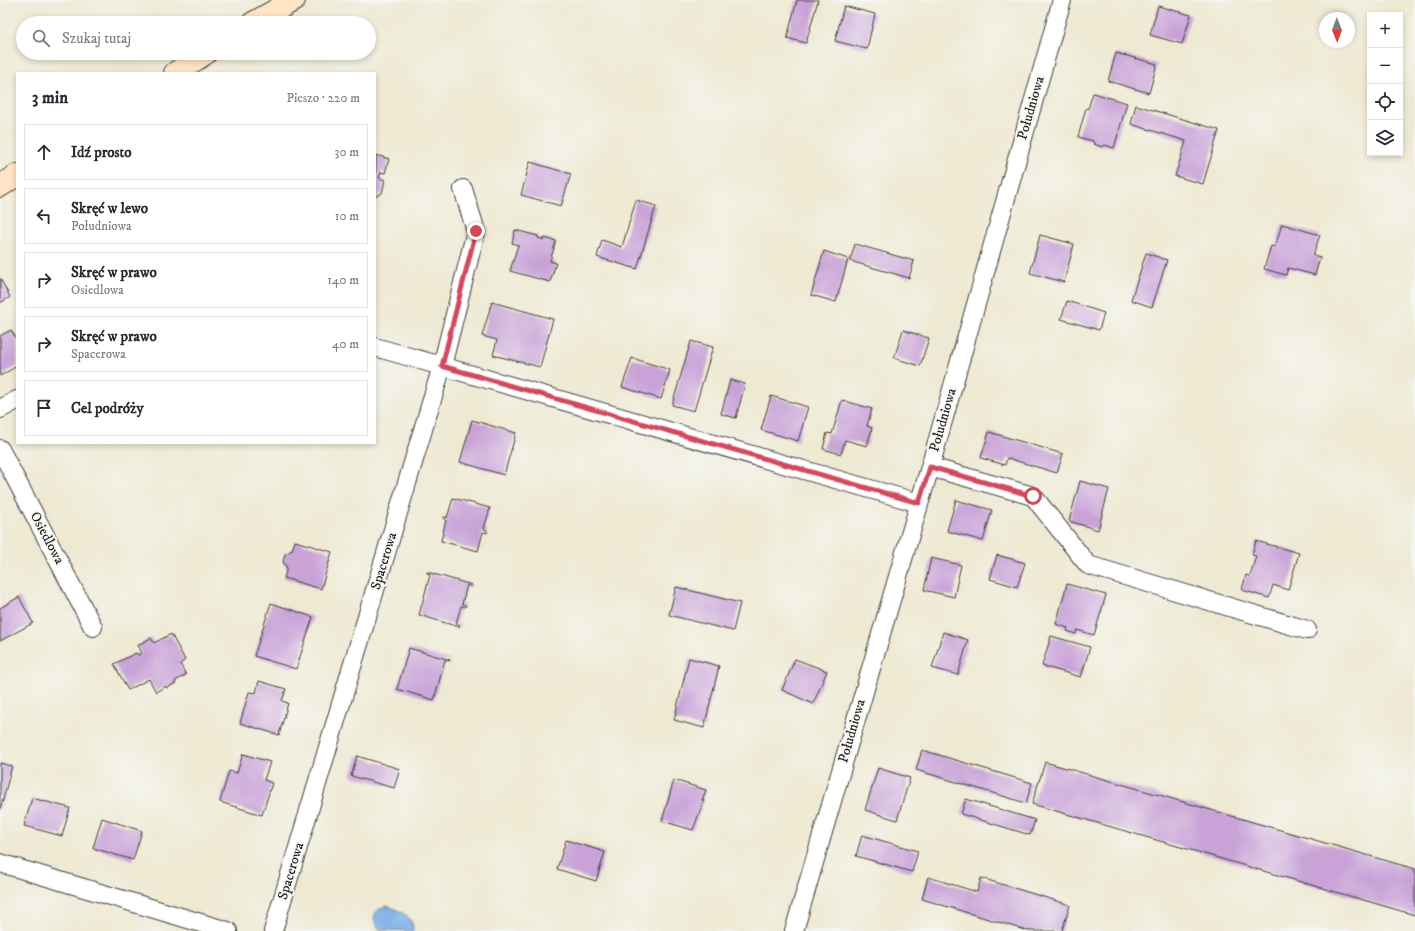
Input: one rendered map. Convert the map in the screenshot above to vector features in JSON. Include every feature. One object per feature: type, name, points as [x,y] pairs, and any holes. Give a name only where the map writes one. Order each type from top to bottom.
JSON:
[{"type":"street","points":[[265,16],[294,0]]},
{"type":"street","name":"Południowa","points":[[794,931],[930,467],[1062,0]]},
{"type":"street","points":[[177,72],[195,60]]},
{"type":"street","points":[[0,186],[16,176]]},
{"type":"street","name":"Spacerowa","points":[[273,931],[442,366],[476,231],[463,189]]},
{"type":"street","points":[[376,346],[919,503]]},
{"type":"street","points":[[0,409],[16,401]]},
{"type":"street","name":"Osiedlowa","points":[[0,449],[93,627]]},
{"type":"street","points":[[930,467],[1033,496],[1088,565],[1307,630]]},
{"type":"street","points":[[0,863],[228,931]]},
{"type":"water","points":[[387,906],[405,914],[411,921],[413,931],[380,930],[375,922],[374,915],[376,912]]},
{"type":"building","points":[[797,0],[818,0],[806,43],[787,38]]},
{"type":"building","points":[[844,6],[875,14],[867,49],[835,41]]},
{"type":"building","points":[[1158,6],[1191,15],[1182,44],[1150,35]]},
{"type":"building","points":[[1116,53],[1157,64],[1149,93],[1108,81]]},
{"type":"building","points":[[1093,93],[1127,103],[1114,148],[1105,145],[1102,147],[1094,144],[1093,141],[1078,137],[1086,108],[1088,109]]},
{"type":"building","points":[[1136,105],[1219,130],[1203,184],[1175,176],[1186,141],[1131,124]]},
{"type":"building","points":[[376,155],[389,159],[385,173],[381,172],[379,178],[385,180],[382,193],[376,196]]},
{"type":"building","points":[[530,162],[571,174],[561,206],[521,195]]},
{"type":"building","points":[[636,200],[656,206],[637,269],[597,257],[602,240],[622,247]]},
{"type":"building","points":[[1282,224],[1320,235],[1313,255],[1320,257],[1315,275],[1288,268],[1286,275],[1264,269],[1271,246],[1275,247]]},
{"type":"building","points":[[515,230],[538,236],[538,238],[544,240],[544,238],[556,241],[550,261],[556,263],[550,282],[510,271],[518,245],[512,243]]},
{"type":"building","points":[[1040,235],[1074,244],[1064,282],[1030,273]]},
{"type":"building","points":[[855,244],[914,261],[909,278],[850,261]]},
{"type":"building","points":[[824,251],[848,259],[836,302],[811,295]]},
{"type":"building","points":[[1146,253],[1167,260],[1152,307],[1131,300]]},
{"type":"building","points":[[0,278],[10,297],[0,303]]},
{"type":"building","points":[[1067,301],[1104,313],[1099,330],[1061,319]]},
{"type":"building","points":[[492,302],[553,319],[540,367],[493,355],[497,340],[482,336]]},
{"type":"building","points":[[11,330],[16,338],[16,367],[0,376],[0,336]]},
{"type":"building","points":[[903,330],[929,338],[920,366],[894,358]]},
{"type":"building","points":[[691,341],[713,347],[694,411],[672,405]]},
{"type":"building","points":[[632,358],[670,370],[661,399],[622,387]]},
{"type":"building","points":[[730,380],[745,384],[736,418],[721,414]]},
{"type":"building","points":[[771,396],[808,407],[798,441],[761,430]]},
{"type":"building","points":[[842,400],[872,409],[867,426],[872,428],[867,446],[845,440],[841,454],[823,449],[827,433],[832,434]]},
{"type":"building","points":[[472,420],[516,433],[504,475],[460,462]]},
{"type":"building","points":[[989,432],[1063,454],[1057,473],[1007,458],[1005,465],[981,458]]},
{"type":"building","points":[[1080,481],[1109,489],[1098,530],[1069,521]]},
{"type":"building","points":[[453,498],[490,508],[484,529],[487,530],[487,533],[483,532],[478,551],[441,541],[446,520],[443,519],[444,517],[447,518]]},
{"type":"building","points":[[956,500],[992,510],[983,541],[947,531]]},
{"type":"building","points":[[295,541],[332,552],[321,589],[284,578],[287,568],[283,562],[285,554],[292,550]]},
{"type":"building","points":[[1256,541],[1299,553],[1288,590],[1273,585],[1269,598],[1242,590],[1246,575],[1250,576],[1256,556],[1252,555]]},
{"type":"building","points":[[997,555],[1025,563],[1017,587],[990,579]]},
{"type":"building","points":[[931,558],[961,565],[954,597],[924,590]]},
{"type":"building","points":[[427,572],[472,585],[471,587],[467,585],[462,604],[466,605],[465,607],[461,606],[456,624],[460,625],[459,627],[419,615],[430,575]]},
{"type":"building","points":[[1067,584],[1106,595],[1094,635],[1077,630],[1076,634],[1067,631],[1068,628],[1056,624]]},
{"type":"building","points":[[676,587],[740,603],[733,631],[669,615]]},
{"type":"building","points":[[19,597],[33,623],[0,641],[0,608]]},
{"type":"building","points":[[271,603],[313,617],[296,669],[254,656]]},
{"type":"building","points":[[943,632],[968,640],[958,675],[932,668]]},
{"type":"building","points":[[171,634],[185,660],[180,664],[186,675],[175,681],[176,683],[167,688],[166,686],[156,692],[149,679],[128,690],[114,664],[136,653],[138,655],[142,653],[138,645],[151,638],[154,643]]},
{"type":"building","points":[[1051,636],[1090,647],[1081,677],[1042,666]]},
{"type":"building","points":[[409,648],[450,660],[445,660],[434,700],[397,689]]},
{"type":"building","points":[[689,658],[719,666],[704,728],[674,720]]},
{"type":"building","points":[[795,659],[827,671],[813,704],[782,690]]},
{"type":"building","points":[[259,681],[286,689],[282,701],[288,703],[279,735],[240,723],[249,692],[256,693]]},
{"type":"building","points":[[922,750],[1032,783],[1026,803],[916,770]]},
{"type":"building","points":[[243,754],[270,762],[264,780],[272,783],[262,815],[220,802],[229,771],[237,773]]},
{"type":"building","points":[[357,756],[400,769],[394,788],[351,776]]},
{"type":"building","points":[[1045,762],[1415,869],[1415,915],[1032,804]]},
{"type":"building","points":[[0,763],[12,766],[0,811]]},
{"type":"building","points":[[878,768],[910,778],[897,820],[865,810]]},
{"type":"building","points":[[674,780],[706,790],[693,830],[662,821]]},
{"type":"building","points":[[32,798],[70,808],[62,836],[24,826]]},
{"type":"building","points":[[966,799],[1035,820],[1030,835],[961,814]]},
{"type":"building","points":[[102,818],[142,831],[133,860],[93,848]]},
{"type":"building","points":[[862,835],[918,851],[912,872],[856,856]]},
{"type":"building","points":[[566,840],[605,852],[596,881],[557,869]]},
{"type":"building","points":[[928,877],[977,892],[981,878],[1070,905],[1062,931],[1028,931],[922,899]]},
{"type":"route","points":[[476,231],[442,366],[919,503],[930,467],[1033,496]]}]
